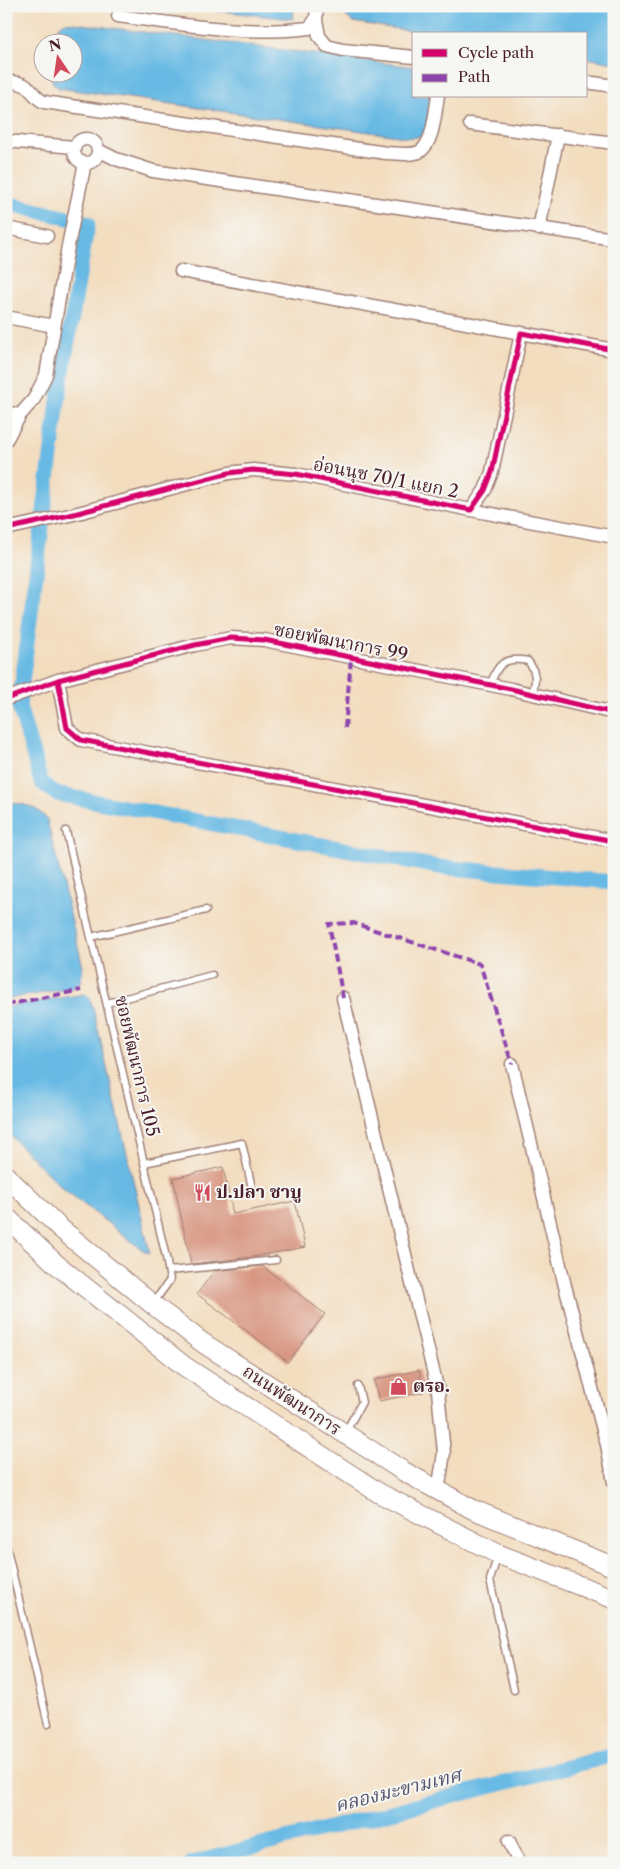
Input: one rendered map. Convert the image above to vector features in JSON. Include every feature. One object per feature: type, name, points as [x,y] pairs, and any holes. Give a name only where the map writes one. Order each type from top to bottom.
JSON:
[{"type":"main road","name":"ถนนพัฒนาการ","points":[[6,1176],[60,1228],[152,1304],[203,1343],[403,1472],[472,1509],[614,1567]]},
{"type":"main road","name":"ถนนพัฒนาการ","points":[[6,1217],[56,1264],[184,1366],[379,1493],[498,1554],[614,1599]]},
{"type":"street","points":[[118,16],[218,29],[290,31],[309,28],[316,13]]},
{"type":"street","points":[[316,13],[319,36],[327,46],[344,50],[412,57]]},
{"type":"street","points":[[6,81],[20,83],[27,87],[39,100],[44,102],[386,153],[409,154],[419,152],[427,144],[432,131],[438,98]]},
{"type":"street","points":[[588,82],[614,86]]},
{"type":"street","points":[[470,124],[614,143]]},
{"type":"street","points":[[539,229],[558,135]]},
{"type":"street","points":[[74,147],[85,138],[94,141],[98,150],[116,159],[153,171],[614,239]]},
{"type":"street","points":[[6,141],[74,147]]},
{"type":"street","points":[[74,147],[76,157],[85,163]]},
{"type":"street","points":[[85,163],[95,160],[98,150]]},
{"type":"street","points":[[6,440],[20,415],[34,399],[46,376],[68,246],[85,163]]},
{"type":"street","points":[[6,228],[46,236]]},
{"type":"street","points":[[181,271],[614,350]]},
{"type":"street","points":[[6,317],[54,326]]},
{"type":"street","name":"อ่อนนุช 70/1 แยก 2","points":[[6,529],[74,514],[230,473],[253,470],[296,474],[471,510],[485,490],[492,472],[521,333]]},
{"type":"street","points":[[6,412],[20,415]]},
{"type":"street","points":[[471,510],[614,537]]},
{"type":"street","name":"ซอยพัฒนาการ 99","points":[[8,698],[58,680],[195,645],[231,638],[264,640],[614,713]]},
{"type":"street","points":[[58,680],[67,728],[81,740],[614,841]]},
{"type":"street","points":[[343,998],[438,1391],[444,1453],[438,1491]]},
{"type":"street","points":[[512,1064],[565,1286],[607,1445],[614,1482]]},
{"type":"street","points":[[509,1841],[519,1863]]},
{"type":"lane","points":[[490,686],[495,670],[505,662],[517,659],[528,661],[534,669],[536,680],[532,696]]},
{"type":"lane","name":"ซอยพัฒนาการ 105","points":[[66,830],[169,1271]]},
{"type":"lane","points":[[91,937],[206,910]]},
{"type":"lane","points":[[107,1004],[212,975]]},
{"type":"lane","points":[[144,1163],[242,1143],[252,1188]]},
{"type":"lane","points":[[152,1304],[170,1280],[169,1271],[276,1260]]},
{"type":"lane","points":[[344,1434],[362,1402],[358,1386]]},
{"type":"lane","points":[[6,1545],[48,1724]]},
{"type":"lane","points":[[498,1554],[490,1580],[514,1690]]},
{"type":"water","points":[[174,6],[294,6],[293,19]]},
{"type":"water","points":[[341,6],[614,6],[614,63],[588,58],[588,32],[416,32],[353,22],[346,16]]},
{"type":"water","points":[[66,22],[412,67],[412,98],[433,98],[426,131],[421,136],[412,138],[59,88],[53,82],[82,82],[82,32],[56,32]]},
{"type":"water","points":[[13,803],[32,807],[47,820],[83,967],[81,981],[73,988],[6,999],[6,804]]},
{"type":"water","points":[[85,994],[89,997],[93,1008],[150,1253],[144,1251],[60,1186],[6,1131],[6,1007]]},
{"type":"building","points":[[223,1167],[233,1214],[295,1201],[305,1247],[252,1257],[191,1264],[173,1178]]},
{"type":"building","points":[[262,1266],[325,1314],[288,1362],[197,1294],[214,1271]]},
{"type":"building","name":"ตรอ.","points":[[419,1370],[424,1392],[379,1401],[374,1380]]},
{"type":"waterway","points":[[6,203],[88,223],[59,394],[19,706],[41,782],[56,794],[438,867],[614,882]]},
{"type":"waterway","name":"คลองมะขามเทศ","points":[[192,1863],[614,1755]]},
{"type":"marked path","points":[[345,728],[351,659]]},
{"type":"marked path","points":[[343,998],[329,924],[353,923],[480,964],[512,1064]]},
{"type":"marked path","points":[[6,1005],[81,990]]},
{"type":"cycle path","points":[[6,529],[74,514],[229,473],[253,470],[296,474],[471,510],[485,490],[492,472],[521,333],[614,350]]},
{"type":"cycle path","points":[[6,699],[58,680],[195,645],[231,638],[264,640],[511,689],[614,713]]},
{"type":"cycle path","points":[[58,680],[67,728],[81,740],[614,841]]},
{"type":"place","name":"ป.ปลา ชาบู","points":[[202,1192]]},
{"type":"place","name":"ตรอ.","points":[[399,1386]]}]
